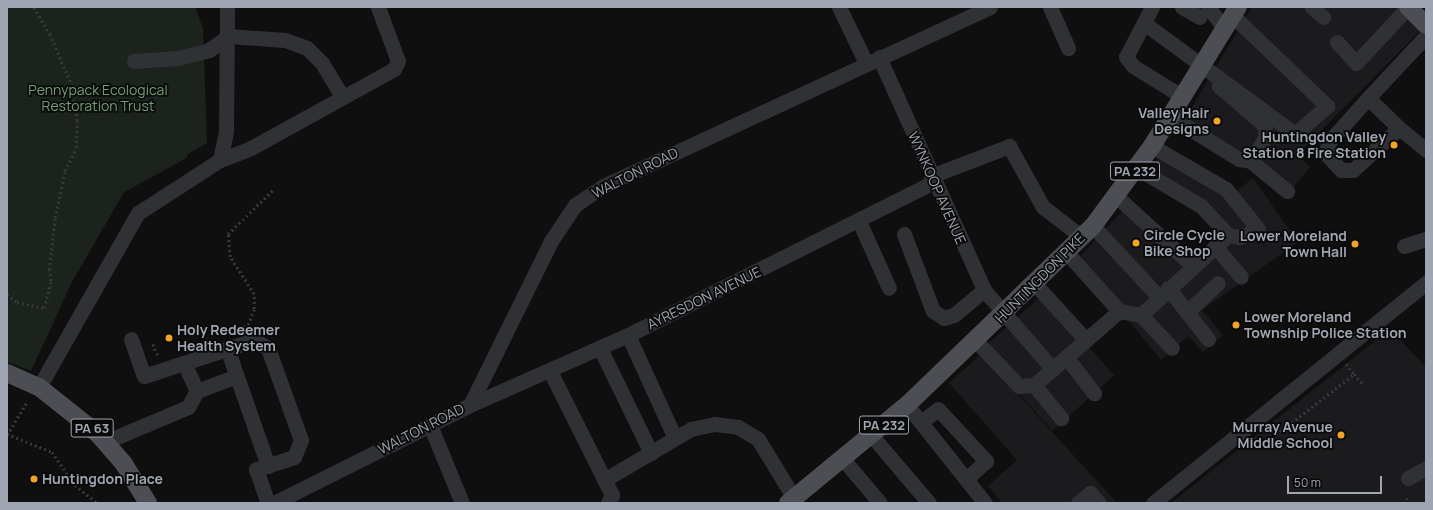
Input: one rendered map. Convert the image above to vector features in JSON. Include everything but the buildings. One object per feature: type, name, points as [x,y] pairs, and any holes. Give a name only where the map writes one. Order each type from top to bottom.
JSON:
[{"type":"main road","points":[[1408,7],[1426,25]]},
{"type":"main road","name":"HUNTINGDON PIKE","points":[[791,501],[872,436],[907,405],[976,341],[1088,231],[1116,196],[1152,146],[1232,18]]},
{"type":"main road","name":"PA 63","points":[[7,373],[39,387],[72,411],[105,442],[124,464],[148,503]]},
{"type":"street","points":[[220,160],[226,131],[229,36],[227,7]]},
{"type":"street","points":[[39,387],[138,213],[220,160],[251,148],[342,96],[394,69],[398,61],[378,7]]},
{"type":"street","name":"WYNKOOP AVENUE","points":[[839,7],[872,60],[932,179],[984,290],[1053,369]]},
{"type":"street","name":"WALTON ROAD","points":[[274,503],[470,405],[551,241],[575,205],[603,186],[872,60],[990,7]]},
{"type":"street","points":[[1050,7],[1068,48]]},
{"type":"street","points":[[1152,7],[1126,57],[1133,66],[1183,97]]},
{"type":"street","points":[[1144,23],[1295,134],[1327,106],[1232,18],[1182,7]]},
{"type":"street","points":[[1312,7],[1323,17]]},
{"type":"street","points":[[1336,42],[1356,63],[1408,7]]},
{"type":"street","points":[[134,61],[197,53],[209,50],[229,36],[285,40],[307,48],[322,63],[342,96]]},
{"type":"street","points":[[1399,128],[1353,170],[1341,170],[1326,154],[1328,143],[1426,36]]},
{"type":"street","points":[[1203,65],[1228,96],[1264,125],[1266,136],[1251,161]]},
{"type":"street","points":[[1368,98],[1399,128],[1426,150]]},
{"type":"street","points":[[1171,117],[1239,159],[1251,161],[1288,192]]},
{"type":"street","name":"AYRESDON AVENUE","points":[[470,405],[550,371],[628,335],[860,221],[932,179],[1009,146],[1043,207],[1088,231]]},
{"type":"street","points":[[1137,168],[1201,206],[1228,235],[1240,237],[1258,229],[1226,189],[1152,146]]},
{"type":"street","points":[[1116,196],[1193,266]]},
{"type":"street","points":[[860,221],[889,288]]},
{"type":"street","points":[[1088,231],[1187,312],[1208,339]]},
{"type":"street","points":[[904,234],[933,311],[944,318],[954,315],[984,290]]},
{"type":"street","points":[[1141,315],[1164,292],[1228,235]]},
{"type":"street","points":[[1404,246],[1426,238]]},
{"type":"street","points":[[1215,246],[1241,277]]},
{"type":"street","points":[[1067,253],[1119,311],[1141,315],[1172,348]]},
{"type":"street","points":[[1187,312],[1218,283]]},
{"type":"street","points":[[1153,503],[1426,283]]},
{"type":"street","points":[[1035,284],[1086,340]]},
{"type":"street","points":[[976,341],[1019,386],[1034,385],[1119,311]]},
{"type":"street","points":[[628,335],[675,438]]},
{"type":"street","points":[[131,339],[144,376],[254,340],[268,348],[301,440],[294,457],[256,470],[268,503]]},
{"type":"street","points":[[227,348],[268,466]]},
{"type":"street","points":[[600,348],[651,453]]},
{"type":"street","points":[[1066,357],[1094,393]]},
{"type":"street","points":[[184,363],[197,390]]},
{"type":"street","points":[[550,371],[612,495],[608,503]]},
{"type":"street","points":[[105,442],[188,407],[197,390],[236,376]]},
{"type":"street","points":[[1034,385],[1061,418]]},
{"type":"street","points":[[907,405],[966,479],[978,500]]},
{"type":"street","points":[[921,422],[938,409],[986,461],[966,479]]},
{"type":"street","points":[[604,480],[691,429],[714,424],[738,427],[758,439],[791,501]]},
{"type":"street","points":[[430,425],[462,503]]},
{"type":"street","points":[[872,436],[929,503]]},
{"type":"street","points":[[947,455],[964,438]]},
{"type":"street","points":[[843,459],[880,503]]},
{"type":"street","points":[[1408,478],[1426,468]]},
{"type":"street","points":[[1078,503],[1090,493],[1099,503]]},
{"type":"path","points":[[7,294],[17,302],[44,308],[51,281],[49,270],[55,218],[65,171],[76,148],[77,121],[70,82],[50,35],[33,7]]},
{"type":"path","points":[[224,332],[248,325],[254,309],[254,294],[230,257],[228,234],[274,189]]},
{"type":"path","points":[[1344,362],[1364,385]]},
{"type":"path","points":[[1252,436],[1260,447],[1354,374]]},
{"type":"path","points":[[26,403],[7,434],[52,452],[75,485],[97,503]]},
{"type":"path","points":[[1406,498],[1410,503]]},
{"type":"shaded area","points":[[1252,7],[1401,7],[1422,29],[1297,155],[1310,167],[1284,199],[1248,169],[1180,127]]},
{"type":"shaded area","points":[[1161,154],[1229,197],[1253,178],[1298,242],[1202,310],[1223,335],[1203,352],[1188,336],[1161,360],[1078,259],[1126,207],[1193,269],[1228,237],[1148,173]]},
{"type":"shaded area","points":[[1042,295],[1114,375],[1053,431],[980,351]]},
{"type":"shaded area","name":"Murray Avenue Middle School","points":[[1390,329],[1426,367],[1426,503],[1171,503]]},
{"type":"shaded area","points":[[981,354],[1117,503],[1002,503],[988,486],[1017,460],[949,383]]},
{"type":"green space","name":"Pennypack Ecological Restoration Trust","points":[[7,7],[195,7],[203,28],[207,143],[188,154],[187,158],[124,192],[72,282],[31,371],[7,362]]},
{"type":"place","name":"Valley Hair Designs","points":[[1217,121]]},
{"type":"place","name":"Huntingdon Valley Station 8 Fire Station","points":[[1394,145]]},
{"type":"place","name":"Circle Cycle Bike Shop","points":[[1136,243]]},
{"type":"place","name":"Lower Moreland Town Hall","points":[[1355,244]]},
{"type":"place","name":"Lower Moreland Township Police Station","points":[[1236,325]]},
{"type":"place","name":"Holy Redeemer Health System","points":[[169,338]]},
{"type":"place","name":"Murray Avenue Middle School","points":[[1341,435]]},
{"type":"place","name":"Huntingdon Place","points":[[34,479]]}]
